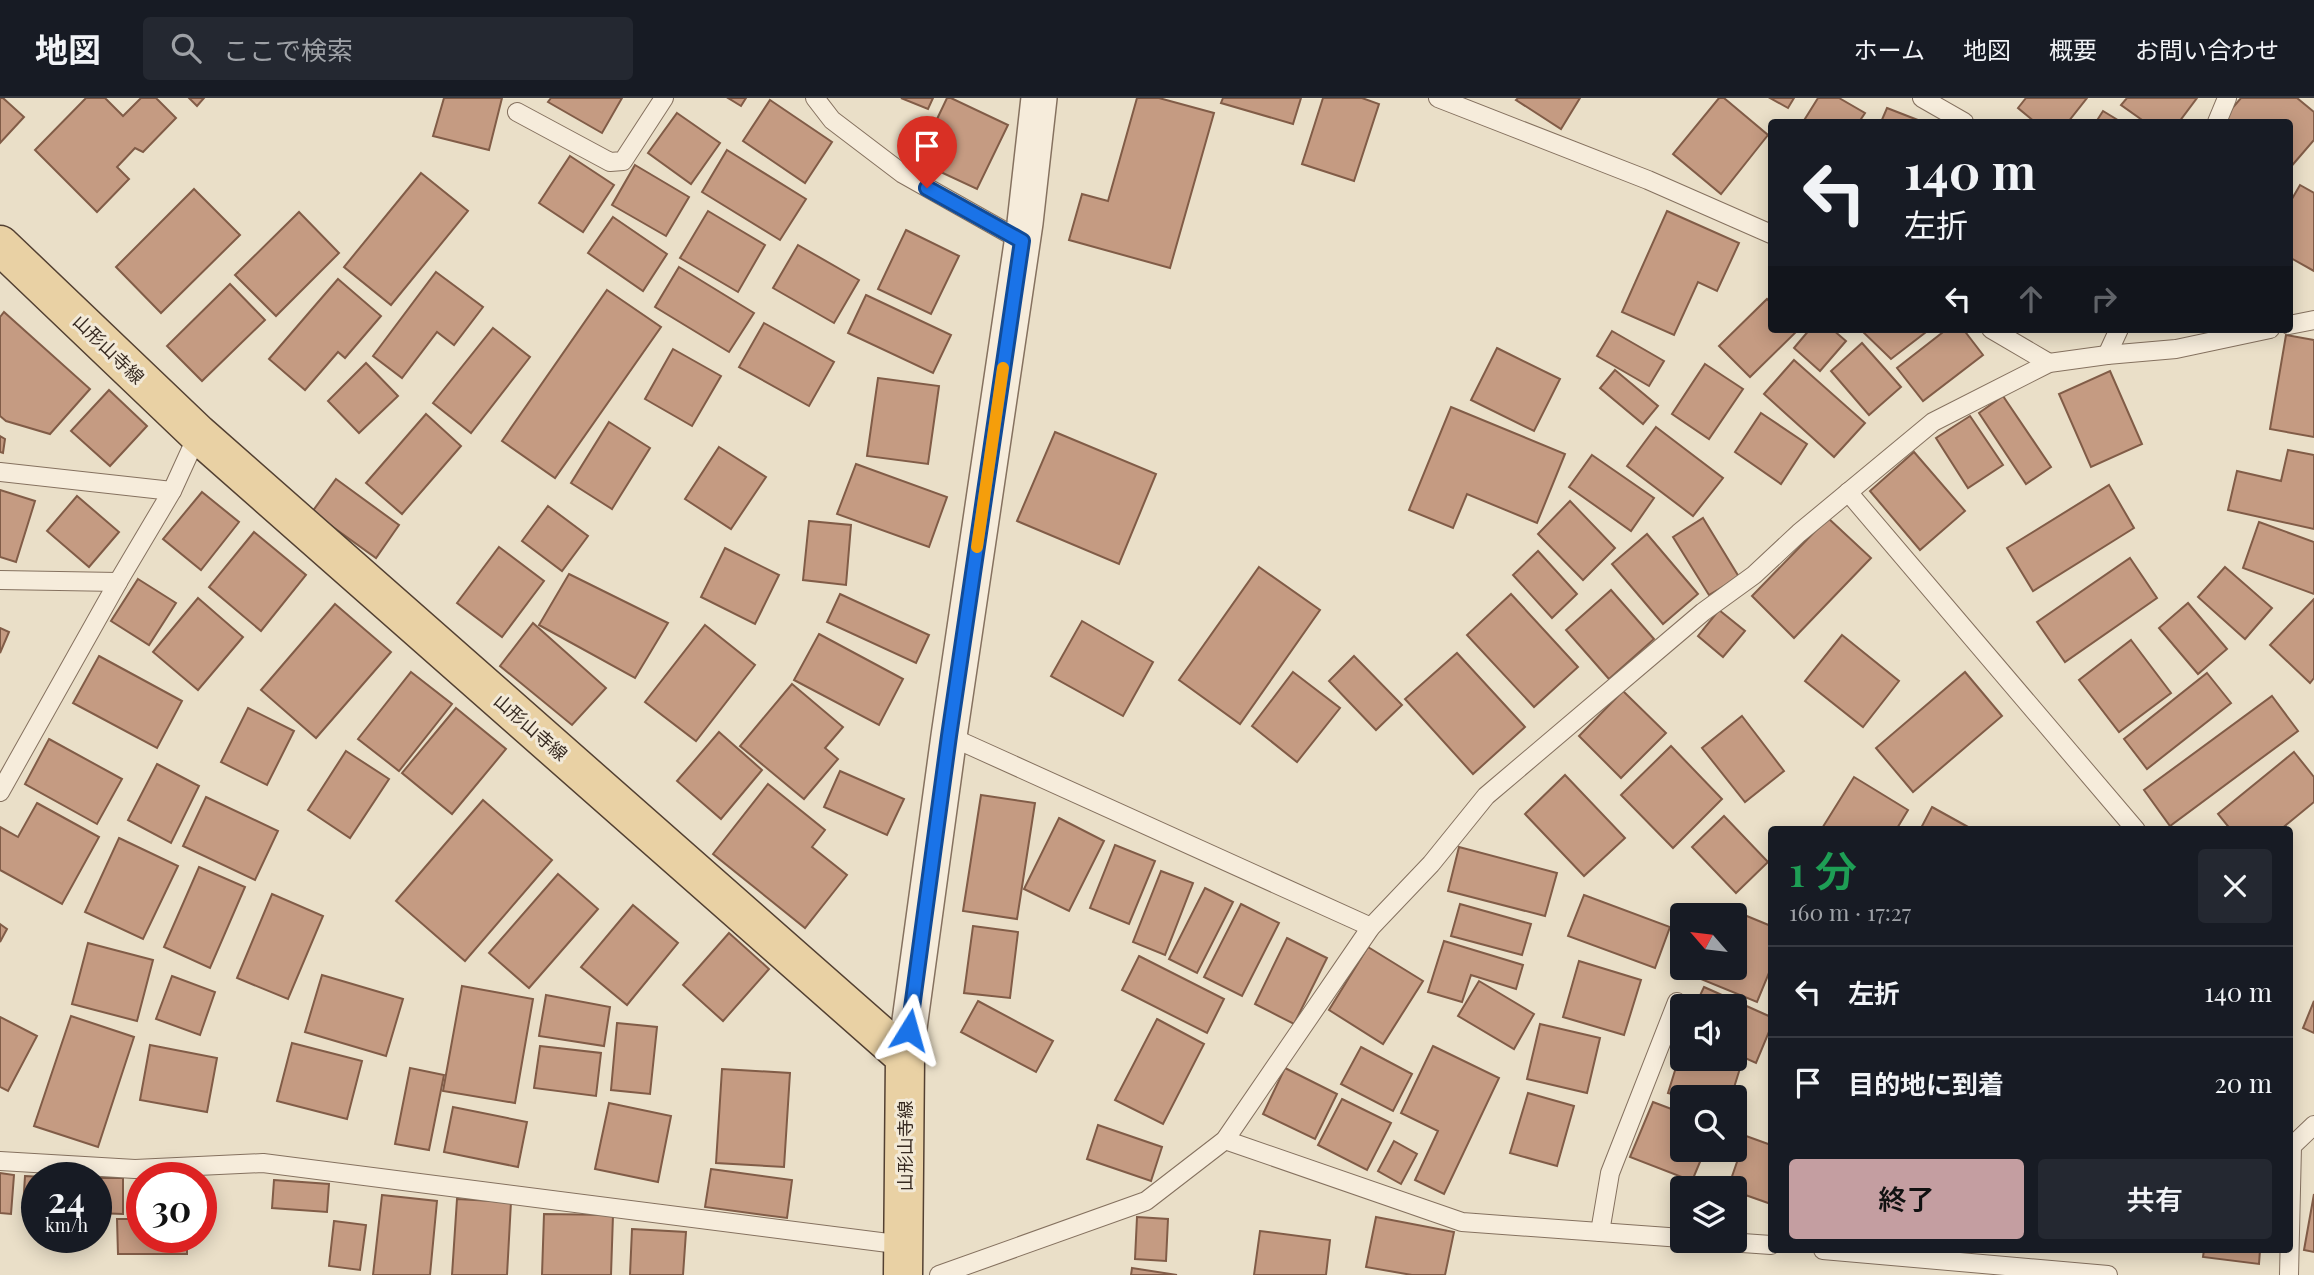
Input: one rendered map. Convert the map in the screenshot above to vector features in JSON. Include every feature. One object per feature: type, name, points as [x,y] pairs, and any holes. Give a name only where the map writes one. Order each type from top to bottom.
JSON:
[{"type":"main road","name":"山形山寺線","points":[[0,245],[198,434],[905,1057],[903,1260]]},
{"type":"street","points":[[905,1057],[1022,241],[1039,98]]},
{"type":"lane","points":[[517,112],[610,162],[623,161],[664,98]]},
{"type":"lane","points":[[815,98],[832,120],[903,174],[1022,241]]},
{"type":"lane","points":[[1438,98],[1648,180],[1768,232]]},
{"type":"lane","points":[[1922,98],[1959,119]]},
{"type":"lane","points":[[2218,119],[2227,98]]},
{"type":"lane","points":[[2293,324],[2314,320]]},
{"type":"lane","points":[[1998,333],[2049,363]]},
{"type":"lane","points":[[2107,355],[2117,333]]},
{"type":"lane","points":[[939,1275],[1146,1201],[1225,1140],[1371,927],[1431,864],[1486,796],[1703,612],[1754,575],[1799,533],[1933,422],[2049,363],[2176,349],[2251,333]]},
{"type":"lane","points":[[0,792],[172,491],[198,434]]},
{"type":"lane","points":[[0,472],[172,491]]},
{"type":"lane","points":[[1848,492],[2133,826]]},
{"type":"lane","points":[[0,580],[118,582]]},
{"type":"lane","points":[[949,736],[1371,927]]},
{"type":"lane","points":[[1600,1231],[1610,1173],[1670,1020]]},
{"type":"lane","points":[[2293,1143],[2314,1125]]},
{"type":"lane","points":[[1225,1140],[1462,1222],[1670,1237]]},
{"type":"lane","points":[[0,1161],[135,1170],[262,1163],[903,1260]]},
{"type":"lane","points":[[1747,1243],[1768,1245]]},
{"type":"lane","points":[[1857,1253],[2108,1275]]},
{"type":"lane","points":[[2289,1253],[2289,1275]]},
{"type":"building","points":[[0,98],[24,117],[0,143]]},
{"type":"building","points":[[86,98],[105,98],[123,116],[141,98],[156,98],[176,118],[143,152],[135,148],[117,167],[129,179],[97,212],[35,150]]},
{"type":"building","points":[[189,98],[204,98],[197,106]]},
{"type":"building","points":[[444,98],[502,98],[489,150],[433,136]]},
{"type":"building","points":[[551,98],[622,98],[602,133],[548,102]]},
{"type":"building","points":[[728,98],[746,98],[741,106]]},
{"type":"building","points":[[901,98],[933,98],[928,109]]},
{"type":"building","points":[[947,98],[1008,125],[977,189],[917,161]]},
{"type":"building","points":[[1137,98],[1159,98],[1214,113],[1170,268],[1069,240],[1082,194],[1108,201]]},
{"type":"building","points":[[1223,98],[1301,98],[1293,124],[1221,103]]},
{"type":"building","points":[[1323,98],[1362,98],[1379,104],[1354,181],[1302,164]]},
{"type":"building","points":[[1580,98],[1561,129],[1516,100]]},
{"type":"building","points":[[1719,98],[1724,98],[1768,135],[1721,194],[1673,154]]},
{"type":"building","points":[[1770,98],[1794,98],[1788,108]]},
{"type":"building","points":[[1818,98],[1839,98],[1865,113],[1861,119],[1805,119]]},
{"type":"building","points":[[2026,98],[2087,98],[2070,119],[2031,119],[2018,108]]},
{"type":"building","points":[[2127,98],[2197,98],[2181,119],[2141,119],[2121,105]]},
{"type":"building","points":[[2241,98],[2297,98],[2314,112],[2314,140],[2293,164],[2293,119],[2223,119]]},
{"type":"building","points":[[770,100],[832,142],[805,183],[743,141]]},
{"type":"building","points":[[1887,108],[1915,119],[1882,119]]},
{"type":"building","points":[[2103,111],[2116,119],[2098,119]]},
{"type":"building","points":[[677,113],[720,143],[691,184],[648,153]]},
{"type":"building","points":[[727,150],[806,199],[780,240],[702,192]]},
{"type":"building","points":[[570,156],[614,185],[583,232],[539,203]]},
{"type":"building","points":[[635,165],[689,197],[666,236],[612,205]]},
{"type":"building","points":[[421,173],[468,211],[391,305],[344,267]]},
{"type":"building","points":[[2300,185],[2314,193],[2314,271],[2293,259],[2293,197]]},
{"type":"building","points":[[194,189],[240,235],[161,313],[116,267]]},
{"type":"building","points":[[708,211],[765,245],[738,292],[680,258]]},
{"type":"building","points":[[1667,211],[1739,243],[1717,291],[1698,282],[1674,335],[1622,312]]},
{"type":"building","points":[[299,212],[339,253],[276,316],[235,275]]},
{"type":"building","points":[[613,217],[667,254],[643,291],[588,253]]},
{"type":"building","points":[[906,230],[959,256],[931,314],[878,289]]},
{"type":"building","points":[[798,245],[859,280],[834,323],[773,288]]},
{"type":"building","points":[[679,267],[754,313],[729,352],[655,307]]},
{"type":"building","points":[[436,272],[483,307],[454,345],[437,332],[402,378],[373,356]]},
{"type":"building","points":[[338,279],[381,316],[345,358],[338,352],[305,390],[269,359]]},
{"type":"building","points":[[230,284],[265,320],[202,381],[167,346]]},
{"type":"building","points":[[607,290],[661,327],[555,478],[502,441]]},
{"type":"building","points":[[866,295],[951,335],[933,373],[848,333]]},
{"type":"building","points":[[1767,299],[1768,333],[1795,333],[1750,377],[1719,346]]},
{"type":"building","points":[[4,312],[90,389],[50,434],[6,421],[0,416],[0,317]]},
{"type":"building","points":[[764,323],[834,362],[809,406],[739,367]]},
{"type":"building","points":[[493,328],[530,357],[471,433],[433,403]]},
{"type":"building","points":[[1612,331],[1664,361],[1649,386],[1597,356]]},
{"type":"building","points":[[1807,333],[1837,333],[1846,341],[1820,371],[1794,348]]},
{"type":"building","points":[[1864,333],[1925,333],[1891,359]]},
{"type":"building","points":[[1942,333],[1966,333],[1983,355],[1923,401],[1897,368]]},
{"type":"building","points":[[2286,335],[2314,340],[2314,437],[2270,429]]},
{"type":"building","points":[[1862,343],[1901,387],[1869,415],[1831,371]]},
{"type":"building","points":[[1497,348],[1560,379],[1534,431],[1471,400]]},
{"type":"building","points":[[673,349],[721,376],[692,426],[645,399]]},
{"type":"building","points":[[1794,360],[1865,423],[1834,457],[1764,394]]},
{"type":"building","points":[[366,363],[398,396],[359,433],[328,401]]},
{"type":"building","points":[[1705,364],[1743,389],[1709,439],[1672,414]]},
{"type":"building","points":[[1615,370],[1658,406],[1643,424],[1600,388]]},
{"type":"building","points":[[2110,371],[2142,444],[2091,467],[2059,394]]},
{"type":"building","points":[[878,378],[939,386],[928,464],[867,456]]},
{"type":"building","points":[[109,390],[147,426],[110,466],[71,431]]},
{"type":"building","points":[[2003,396],[2051,467],[2026,484],[1979,413]]},
{"type":"building","points":[[1451,407],[1565,454],[1537,523],[1467,494],[1453,528],[1409,510]]},
{"type":"building","points":[[1761,413],[1807,444],[1781,484],[1735,452]]},
{"type":"building","points":[[426,414],[461,446],[402,514],[366,483]]},
{"type":"building","points":[[1970,416],[2003,465],[1968,488],[1936,438]]},
{"type":"building","points":[[609,422],[650,448],[612,509],[571,483]]},
{"type":"building","points":[[1656,427],[1723,478],[1693,516],[1627,466]]},
{"type":"building","points":[[1055,432],[1156,474],[1119,564],[1017,521]]},
{"type":"building","points":[[0,436],[5,439],[3,453],[0,452]]},
{"type":"building","points":[[719,447],[766,477],[731,529],[685,499]]},
{"type":"building","points":[[2288,450],[2314,455],[2314,529],[2228,510],[2237,471],[2281,481]]},
{"type":"building","points":[[1914,452],[1965,511],[1920,550],[1870,491]]},
{"type":"building","points":[[1592,455],[1654,498],[1631,531],[1569,487]]},
{"type":"building","points":[[856,464],[947,497],[929,547],[837,514]]},
{"type":"building","points":[[336,479],[399,525],[376,558],[312,512]]},
{"type":"building","points":[[2109,485],[2134,528],[2033,591],[2007,548]]},
{"type":"building","points":[[0,490],[35,501],[16,562],[0,557]]},
{"type":"building","points":[[202,492],[239,522],[201,570],[163,539]]},
{"type":"building","points":[[77,496],[119,532],[89,567],[47,531]]},
{"type":"building","points":[[1570,501],[1615,548],[1583,580],[1538,534]]},
{"type":"building","points":[[548,506],[588,536],[562,571],[522,541]]},
{"type":"building","points":[[1703,518],[1739,577],[1709,595],[1673,537]]},
{"type":"building","points":[[1828,518],[1871,558],[1794,638],[1752,596]]},
{"type":"building","points":[[809,521],[851,525],[846,585],[803,580]]},
{"type":"building","points":[[2259,522],[2314,542],[2314,594],[2243,568]]},
{"type":"building","points":[[254,532],[306,575],[261,631],[209,587]]},
{"type":"building","points":[[1647,534],[1698,594],[1663,624],[1612,564]]},
{"type":"building","points":[[499,547],[544,581],[502,637],[457,603]]},
{"type":"building","points":[[725,548],[779,575],[755,624],[701,597]]},
{"type":"building","points":[[1538,551],[1577,594],[1552,618],[1513,575]]},
{"type":"building","points":[[2130,558],[2157,598],[2065,662],[2037,622]]},
{"type":"building","points":[[1259,567],[1320,610],[1240,724],[1179,680]]},
{"type":"building","points":[[2225,567],[2272,608],[2245,639],[2198,597]]},
{"type":"building","points":[[569,574],[668,623],[635,678],[539,625]]},
{"type":"building","points":[[138,579],[176,603],[149,645],[111,621]]},
{"type":"building","points":[[1611,590],[1654,639],[1609,679],[1566,630]]},
{"type":"building","points":[[840,594],[929,635],[916,663],[827,622]]},
{"type":"building","points":[[1511,594],[1578,667],[1534,707],[1467,635]]},
{"type":"building","points":[[198,598],[243,637],[198,690],[153,652]]},
{"type":"building","points":[[2314,599],[2314,678],[2310,683],[2270,645]]},
{"type":"building","points":[[2188,603],[2227,649],[2198,674],[2159,628]]},
{"type":"building","points":[[335,604],[391,652],[316,738],[261,690]]},
{"type":"building","points":[[1719,610],[1745,631],[1723,657],[1698,636]]},
{"type":"building","points":[[1082,621],[1153,662],[1123,716],[1051,676]]},
{"type":"building","points":[[533,623],[606,688],[572,725],[500,666]]},
{"type":"building","points":[[705,625],[755,665],[696,741],[645,702]]},
{"type":"building","points":[[0,628],[9,632],[0,653]]},
{"type":"building","points":[[819,634],[903,679],[879,725],[794,680]]},
{"type":"building","points":[[1842,635],[1899,681],[1863,727],[1805,681]]},
{"type":"building","points":[[2131,640],[2171,693],[2119,732],[2079,680]]},
{"type":"building","points":[[1457,653],[1525,727],[1473,774],[1405,699]]},
{"type":"building","points":[[99,656],[182,701],[157,748],[73,703]]},
{"type":"building","points":[[1354,656],[1402,705],[1376,730],[1329,681]]},
{"type":"building","points":[[411,672],[452,704],[399,771],[358,739]]},
{"type":"building","points":[[1293,672],[1340,708],[1297,762],[1252,726]]},
{"type":"building","points":[[1965,672],[2002,716],[1913,792],[1876,748]]},
{"type":"building","points":[[2207,673],[2231,703],[2147,769],[2124,739]]},
{"type":"building","points":[[792,684],[843,727],[825,748],[838,759],[804,799],[740,746]]},
{"type":"building","points":[[1623,691],[1666,733],[1621,778],[1579,736]]},
{"type":"building","points":[[2272,696],[2298,731],[2170,826],[2144,790]]},
{"type":"building","points":[[248,708],[294,731],[267,785],[221,762]]},
{"type":"building","points":[[456,708],[506,749],[452,814],[402,773]]},
{"type":"building","points":[[1742,716],[1784,771],[1745,802],[1702,748]]},
{"type":"building","points":[[719,732],[762,770],[721,819],[677,781]]},
{"type":"building","points":[[49,739],[122,779],[97,824],[25,784]]},
{"type":"building","points":[[1671,746],[1722,799],[1673,848],[1621,795]]},
{"type":"building","points":[[346,751],[389,779],[350,838],[308,810]]},
{"type":"building","points":[[2294,752],[2314,777],[2314,802],[2285,826],[2228,826],[2218,814]]},
{"type":"building","points":[[157,764],[199,786],[171,843],[128,820]]},
{"type":"building","points":[[840,771],[904,799],[887,835],[824,807]]},
{"type":"building","points":[[1565,775],[1625,838],[1584,876],[1525,814]]},
{"type":"building","points":[[1854,777],[1908,810],[1898,826],[1823,826]]},
{"type":"building","points":[[768,784],[825,830],[812,847],[847,875],[805,928],[713,854]]},
{"type":"building","points":[[981,795],[1035,803],[1017,919],[963,911]]},
{"type":"building","points":[[206,797],[278,831],[255,880],[183,846]]},
{"type":"building","points":[[483,800],[552,860],[465,961],[396,901]]},
{"type":"building","points":[[37,803],[99,837],[62,904],[0,870],[0,827],[18,837]]},
{"type":"building","points":[[1932,807],[1966,826],[1922,826]]},
{"type":"building","points":[[1724,816],[1768,862],[1736,893],[1692,847]]},
{"type":"building","points":[[1059,818],[1104,841],[1069,911],[1024,889]]},
{"type":"building","points":[[119,838],[178,866],[143,939],[85,912]]},
{"type":"building","points":[[1115,845],[1155,861],[1129,924],[1090,908]]},
{"type":"building","points":[[1459,847],[1557,873],[1545,916],[1448,891]]},
{"type":"building","points":[[199,867],[245,887],[210,968],[164,947]]},
{"type":"building","points":[[1161,871],[1193,883],[1165,955],[1133,942]]},
{"type":"building","points":[[558,874],[598,909],[529,988],[489,953]]},
{"type":"building","points":[[1205,888],[1233,902],[1197,973],[1169,959]]},
{"type":"building","points":[[272,894],[323,916],[288,999],[237,978]]},
{"type":"building","points":[[1584,895],[1670,927],[1655,968],[1568,936]]},
{"type":"building","points":[[1241,904],[1279,923],[1242,996],[1204,977]]},
{"type":"building","points":[[1460,904],[1531,924],[1522,955],[1451,936]]},
{"type":"building","points":[[633,905],[678,943],[627,1005],[581,967]]},
{"type":"building","points":[[1747,916],[1768,925],[1768,975],[1757,1002],[1747,998],[1747,994],[1737,994],[1703,980],[1747,980]]},
{"type":"building","points":[[0,924],[7,929],[0,942]]},
{"type":"building","points":[[973,926],[1018,932],[1010,998],[964,993]]},
{"type":"building","points":[[729,933],[769,969],[723,1021],[683,985]]},
{"type":"building","points":[[1287,938],[1327,958],[1294,1024],[1255,1004]]},
{"type":"building","points":[[1444,941],[1523,965],[1516,989],[1471,975],[1462,1002],[1428,992]]},
{"type":"building","points":[[88,943],[153,960],[137,1021],[72,1004]]},
{"type":"building","points":[[1368,947],[1423,981],[1383,1044],[1329,1010]]},
{"type":"building","points":[[1139,956],[1224,999],[1207,1033],[1122,990]]},
{"type":"building","points":[[1579,961],[1641,980],[1624,1035],[1563,1017]]},
{"type":"building","points":[[322,975],[403,999],[386,1056],[305,1032]]},
{"type":"building","points":[[172,976],[215,992],[200,1035],[156,1019]]},
{"type":"building","points":[[1479,981],[1534,1014],[1514,1049],[1458,1016]]},
{"type":"building","points":[[462,986],[533,999],[515,1103],[443,1091]]},
{"type":"building","points":[[1704,987],[1720,994],[1701,994]]},
{"type":"building","points":[[546,995],[610,1007],[604,1046],[539,1036]]},
{"type":"building","points":[[978,1001],[1053,1041],[1036,1072],[961,1032]]},
{"type":"building","points":[[2314,1001],[2314,1033],[2303,1028]]},
{"type":"building","points":[[1747,1006],[1768,1016],[1768,1034],[1756,1063],[1747,1059]]},
{"type":"building","points":[[71,1016],[134,1037],[98,1147],[34,1126]]},
{"type":"building","points":[[0,1017],[37,1036],[8,1091],[0,1087]]},
{"type":"building","points":[[1157,1019],[1204,1044],[1163,1124],[1115,1100]]},
{"type":"building","points":[[617,1023],[657,1027],[650,1094],[611,1090]]},
{"type":"building","points":[[1540,1024],[1600,1038],[1587,1093],[1527,1079]]},
{"type":"building","points":[[292,1043],[362,1061],[347,1119],[277,1101]]},
{"type":"building","points":[[150,1045],[217,1058],[207,1112],[140,1100]]},
{"type":"building","points":[[540,1046],[601,1053],[596,1096],[534,1088]]},
{"type":"building","points":[[1433,1046],[1499,1078],[1444,1194],[1415,1180],[1438,1131],[1401,1113]]},
{"type":"building","points":[[1361,1047],[1412,1074],[1393,1111],[1341,1084]]},
{"type":"building","points":[[410,1068],[444,1075],[429,1150],[395,1144]]},
{"type":"building","points":[[1285,1068],[1337,1094],[1315,1139],[1263,1114]]},
{"type":"building","points":[[722,1069],[790,1073],[784,1167],[716,1163]]},
{"type":"building","points":[[1675,1071],[1739,1071],[1735,1085],[1670,1085]]},
{"type":"building","points":[[1528,1093],[1574,1106],[1557,1166],[1510,1153]]},
{"type":"building","points":[[1342,1099],[1391,1123],[1367,1170],[1318,1145]]},
{"type":"building","points":[[1653,1102],[1670,1108],[1670,1162],[1700,1162],[1694,1176],[1679,1176],[1630,1157]]},
{"type":"building","points":[[609,1103],[671,1116],[658,1182],[595,1169]]},
{"type":"building","points":[[453,1107],[527,1122],[518,1167],[444,1152]]},
{"type":"building","points":[[1098,1125],[1162,1147],[1151,1181],[1087,1159]]},
{"type":"building","points":[[1747,1136],[1768,1144],[1768,1203],[1747,1196],[1747,1176],[1732,1176],[1737,1162],[1747,1162]]},
{"type":"building","points":[[1394,1141],[1417,1154],[1401,1184],[1378,1171]]},
{"type":"building","points":[[711,1169],[792,1180],[787,1218],[705,1207]]},
{"type":"building","points":[[0,1173],[14,1175],[11,1214],[0,1213]]},
{"type":"building","points":[[112,1178],[123,1178],[123,1214],[112,1214]]},
{"type":"building","points":[[274,1180],[329,1184],[327,1212],[272,1208]]},
{"type":"building","points":[[2314,1194],[2314,1252],[2304,1250]]},
{"type":"building","points":[[382,1195],[437,1201],[430,1275],[373,1275]]},
{"type":"building","points":[[457,1199],[511,1202],[507,1275],[452,1275]]},
{"type":"building","points":[[544,1214],[613,1215],[611,1275],[542,1275]]},
{"type":"building","points":[[1137,1217],[1168,1219],[1166,1261],[1135,1259]]},
{"type":"building","points":[[1376,1217],[1454,1232],[1445,1275],[1412,1275],[1366,1267]]},
{"type":"building","points":[[117,1219],[126,1219],[126,1253],[187,1253],[187,1254],[118,1254]]},
{"type":"building","points":[[334,1221],[366,1225],[360,1270],[329,1266]]},
{"type":"building","points":[[632,1229],[686,1232],[683,1275],[630,1275]]},
{"type":"building","points":[[1260,1231],[1330,1240],[1326,1275],[1254,1275]]},
{"type":"building","points":[[2204,1253],[2260,1253],[2259,1264],[2203,1257]]},
{"type":"building","points":[[1132,1268],[1177,1275],[1131,1275]]},
{"type":"slow traffic","points":[[977,547],[1003,368]]},
{"type":"route","points":[[909,1030],[1022,241],[927,188]]}]
